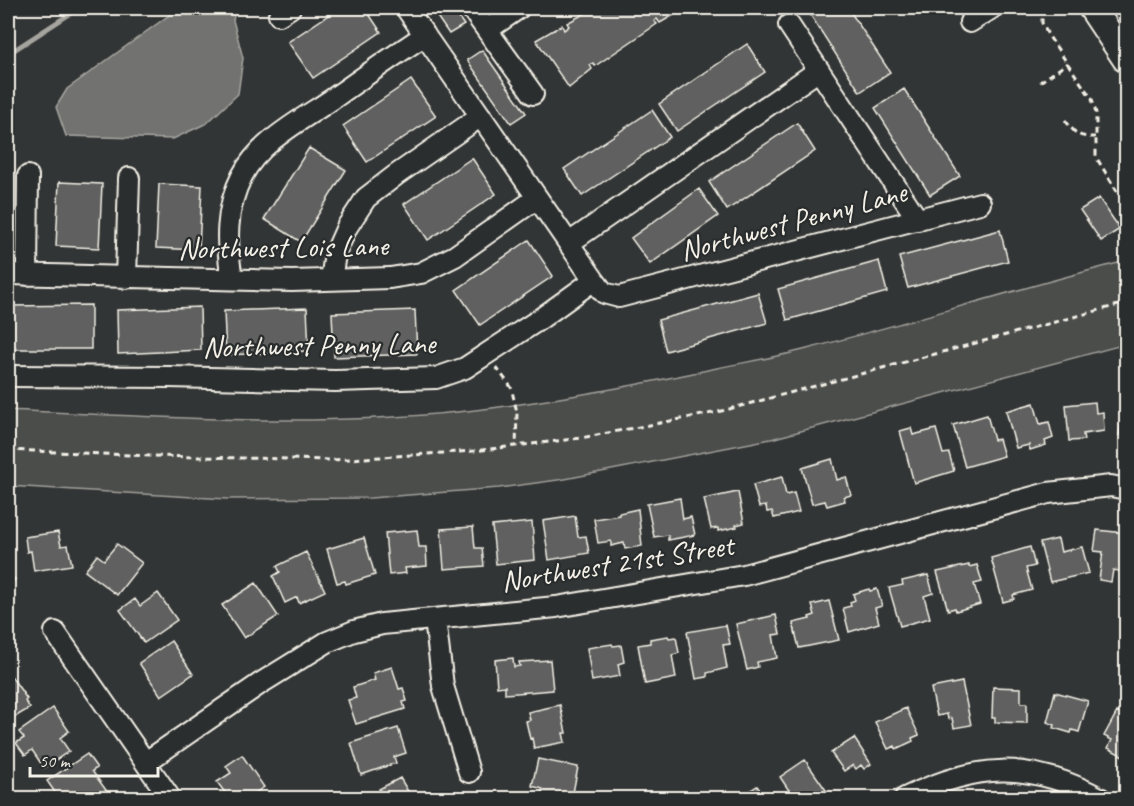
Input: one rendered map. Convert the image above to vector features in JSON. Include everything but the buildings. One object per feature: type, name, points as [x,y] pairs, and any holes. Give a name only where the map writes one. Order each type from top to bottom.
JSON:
[{"type":"main road","points":[[1092,8],[1126,59]]},
{"type":"street","points":[[406,8],[594,280]]},
{"type":"street","points":[[471,8],[533,94]]},
{"type":"street","points":[[487,30],[519,8]]},
{"type":"street","points":[[970,22],[992,8]]},
{"type":"street","points":[[789,25],[918,219]]},
{"type":"street","points":[[232,279],[227,245],[231,206],[242,175],[259,153],[282,133],[425,35]]},
{"type":"street","points":[[570,243],[819,70]]},
{"type":"street","points":[[331,280],[334,254],[347,227],[366,198],[481,116]]},
{"type":"street","points":[[17,275],[28,176]]},
{"type":"street","points":[[126,278],[129,178]]},
{"type":"street","name":"Northwest Lois Lane","points":[[17,275],[292,281],[390,278],[421,273],[455,256],[537,198]]},
{"type":"street","name":"Northwest Penny Lane","points":[[8,376],[335,381],[436,378],[465,368],[488,354],[594,280],[604,293],[618,297],[980,203]]},
{"type":"street","name":"Northwest 21st Street","points":[[146,762],[261,683],[327,642],[354,631],[382,624],[556,607],[744,575],[1048,494],[1112,486],[1126,489]]},
{"type":"street","points":[[435,619],[443,686],[469,772]]},
{"type":"street","points":[[55,632],[170,798]]},
{"type":"street","points":[[905,798],[956,777],[1011,769],[1041,774],[1100,798]]},
{"type":"path","points":[[1042,8],[1042,23],[1092,99],[1096,113],[1096,157],[1126,206]]},
{"type":"path","points":[[1040,82],[1068,63]]},
{"type":"path","points":[[1065,120],[1076,134],[1082,137],[1095,137]]},
{"type":"path","points":[[8,450],[333,460],[516,447],[580,438],[718,412],[1126,303]]},
{"type":"path","points":[[488,354],[511,387],[517,412],[516,447]]},
{"type":"shaded area","points":[[179,8],[236,8],[233,20],[243,58],[238,94],[207,123],[173,139],[66,136],[56,107],[67,89]]},
{"type":"shaded area","points":[[1126,261],[1126,344],[771,439],[565,479],[499,488],[370,498],[227,499],[8,486],[8,410],[189,418],[311,420],[432,414],[492,408],[661,380],[784,354]]},
{"type":"waterway","points":[[8,54],[79,8]]}]
